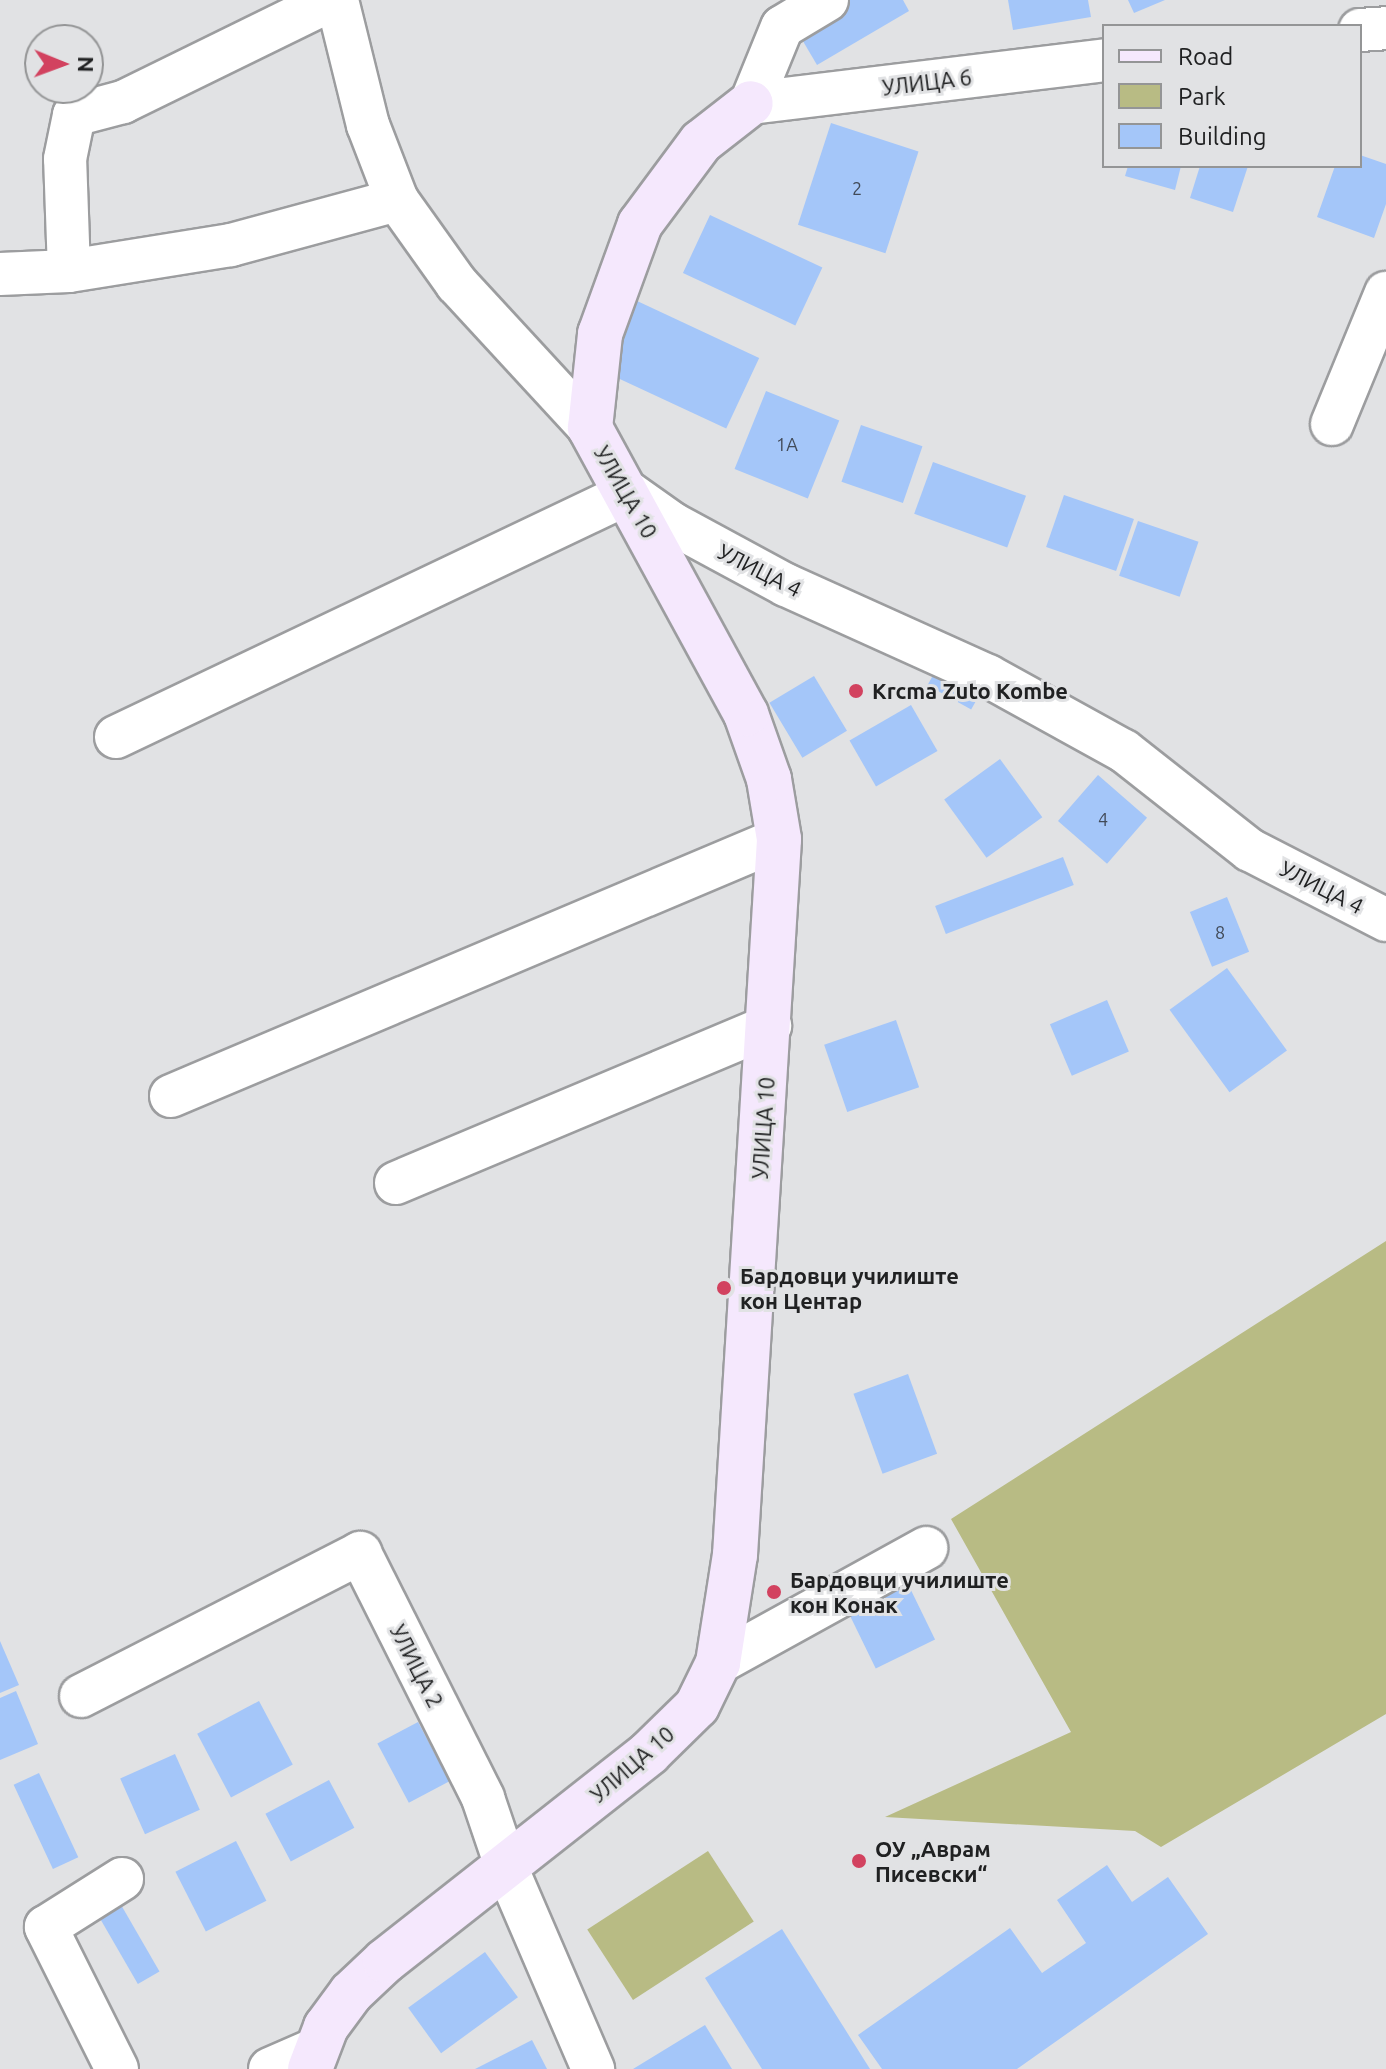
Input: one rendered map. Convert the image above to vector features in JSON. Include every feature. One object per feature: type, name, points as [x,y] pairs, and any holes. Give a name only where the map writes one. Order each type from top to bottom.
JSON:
[{"type":"street","points":[[69,271],[65,159],[74,115],[123,102],[331,0]]},
{"type":"street","points":[[337,0],[368,125],[397,200],[457,284],[590,428]]},
{"type":"street","points":[[751,103],[782,27],[827,0]]},
{"type":"street","points":[[1362,30],[1386,28]]},
{"type":"street","name":"УЛИЦА 6","points":[[751,103],[1102,60]]},
{"type":"street","name":"УЛИЦА 10","points":[[313,2059],[351,1993],[385,1961],[507,1869],[678,1725],[697,1706],[718,1663],[735,1555],[770,1026],[779,839],[769,779],[746,714],[629,493],[590,428],[600,334],[640,224],[701,142],[751,103]]},
{"type":"street","points":[[0,274],[69,271],[231,245],[397,200]]},
{"type":"street","points":[[1332,424],[1386,293]]},
{"type":"street","points":[[116,737],[629,493]]},
{"type":"street","name":"УЛИЦА 4","points":[[629,493],[673,524],[786,585],[988,676],[1124,751],[1250,850],[1386,920]]},
{"type":"street","points":[[171,1096],[779,839]]},
{"type":"street","points":[[396,1183],[770,1026]]},
{"type":"street","points":[[718,1663],[926,1548]]},
{"type":"street","name":"УЛИЦА 2","points":[[81,1696],[360,1553],[483,1798],[507,1869],[593,2069]]},
{"type":"street","points":[[117,2069],[46,1927],[122,1879]]},
{"type":"street","points":[[270,2069],[313,2059]]},
{"type":"green space","points":[[1386,1241],[1386,1714],[1161,1847],[1135,1831],[885,1817],[1071,1732],[951,1519]]},
{"type":"green space","points":[[708,1851],[754,1921],[633,2000],[587,1929]]},
{"type":"building","points":[[849,0],[903,0],[909,11],[817,65],[797,31]]},
{"type":"building","points":[[1008,0],[1088,0],[1091,17],[1013,30]]},
{"type":"building","points":[[1128,0],[1165,0],[1134,13]]},
{"type":"building","points":[[831,123],[918,151],[885,253],[798,225]]},
{"type":"building","points":[[1362,156],[1386,164],[1386,204],[1374,238],[1317,217],[1334,168],[1362,168]]},
{"type":"building","points":[[1127,168],[1180,168],[1175,190],[1125,176]]},
{"type":"building","points":[[1199,168],[1247,168],[1233,212],[1190,198]]},
{"type":"building","points":[[710,215],[822,267],[795,325],[683,273]]},
{"type":"building","points":[[635,300],[759,358],[726,429],[602,371]]},
{"type":"building","points":[[766,391],[839,421],[808,498],[735,469]]},
{"type":"building","points":[[861,425],[922,446],[903,503],[841,482]]},
{"type":"building","points":[[933,462],[1026,496],[1007,548],[914,514]]},
{"type":"building","points":[[1064,495],[1134,519],[1116,571],[1046,547]]},
{"type":"building","points":[[1138,521],[1199,542],[1180,597],[1119,576]]},
{"type":"building","points":[[942,659],[986,683],[971,709],[927,685]]},
{"type":"building","points":[[814,676],[847,731],[802,758],[769,703]]},
{"type":"building","points":[[911,705],[938,751],[876,786],[850,740]]},
{"type":"building","points":[[1000,759],[1042,817],[986,858],[944,800]]},
{"type":"building","points":[[1098,775],[1147,818],[1107,864],[1058,821]]},
{"type":"building","points":[[1063,857],[1074,885],[946,934],[935,906]]},
{"type":"building","points":[[1227,897],[1249,952],[1212,967],[1190,912]]},
{"type":"building","points":[[1227,968],[1287,1051],[1230,1092],[1170,1010]]},
{"type":"building","points":[[1107,1000],[1129,1052],[1072,1076],[1050,1024]]},
{"type":"building","points":[[896,1020],[919,1087],[847,1112],[824,1045]]},
{"type":"building","points":[[908,1374],[937,1454],[883,1474],[853,1394]]},
{"type":"building","points":[[907,1582],[935,1640],[876,1668],[848,1611]]},
{"type":"building","points":[[0,1641],[19,1685],[0,1693]]},
{"type":"building","points":[[16,1691],[38,1744],[0,1760],[0,1698]]},
{"type":"building","points":[[259,1701],[293,1765],[231,1797],[197,1734]]},
{"type":"building","points":[[418,1722],[449,1781],[409,1803],[377,1744]]},
{"type":"building","points":[[175,1754],[200,1810],[145,1834],[120,1778]]},
{"type":"building","points":[[39,1773],[78,1857],[53,1869],[14,1785]]},
{"type":"building","points":[[329,1780],[354,1828],[291,1861],[265,1814]]},
{"type":"building","points":[[236,1841],[266,1901],[206,1932],[175,1872]]},
{"type":"building","points":[[1107,1865],[1132,1902],[1168,1877],[1208,1934],[1017,2069],[882,2069],[858,2035],[1010,1928],[1042,1973],[1086,1943],[1057,1900]]},
{"type":"building","points":[[113,1891],[160,1972],[138,1984],[91,1904]]},
{"type":"building","points":[[782,1929],[870,2069],[762,2069],[705,1978]]},
{"type":"building","points":[[485,1952],[518,1997],[441,2053],[408,2008]]},
{"type":"building","points":[[705,2025],[732,2069],[633,2069]]},
{"type":"building","points":[[532,2040],[547,2069],[475,2069]]},
{"type":"place","name":"Krcma Zuto Kombe","points":[[856,691]]},
{"type":"place","name":"Бардовци училиште кон Центар","points":[[724,1288]]},
{"type":"place","name":"Бардовци училиште кон Конак","points":[[774,1592]]},
{"type":"place","name":"ОУ „Аврам Писевски“","points":[[859,1861]]}]
